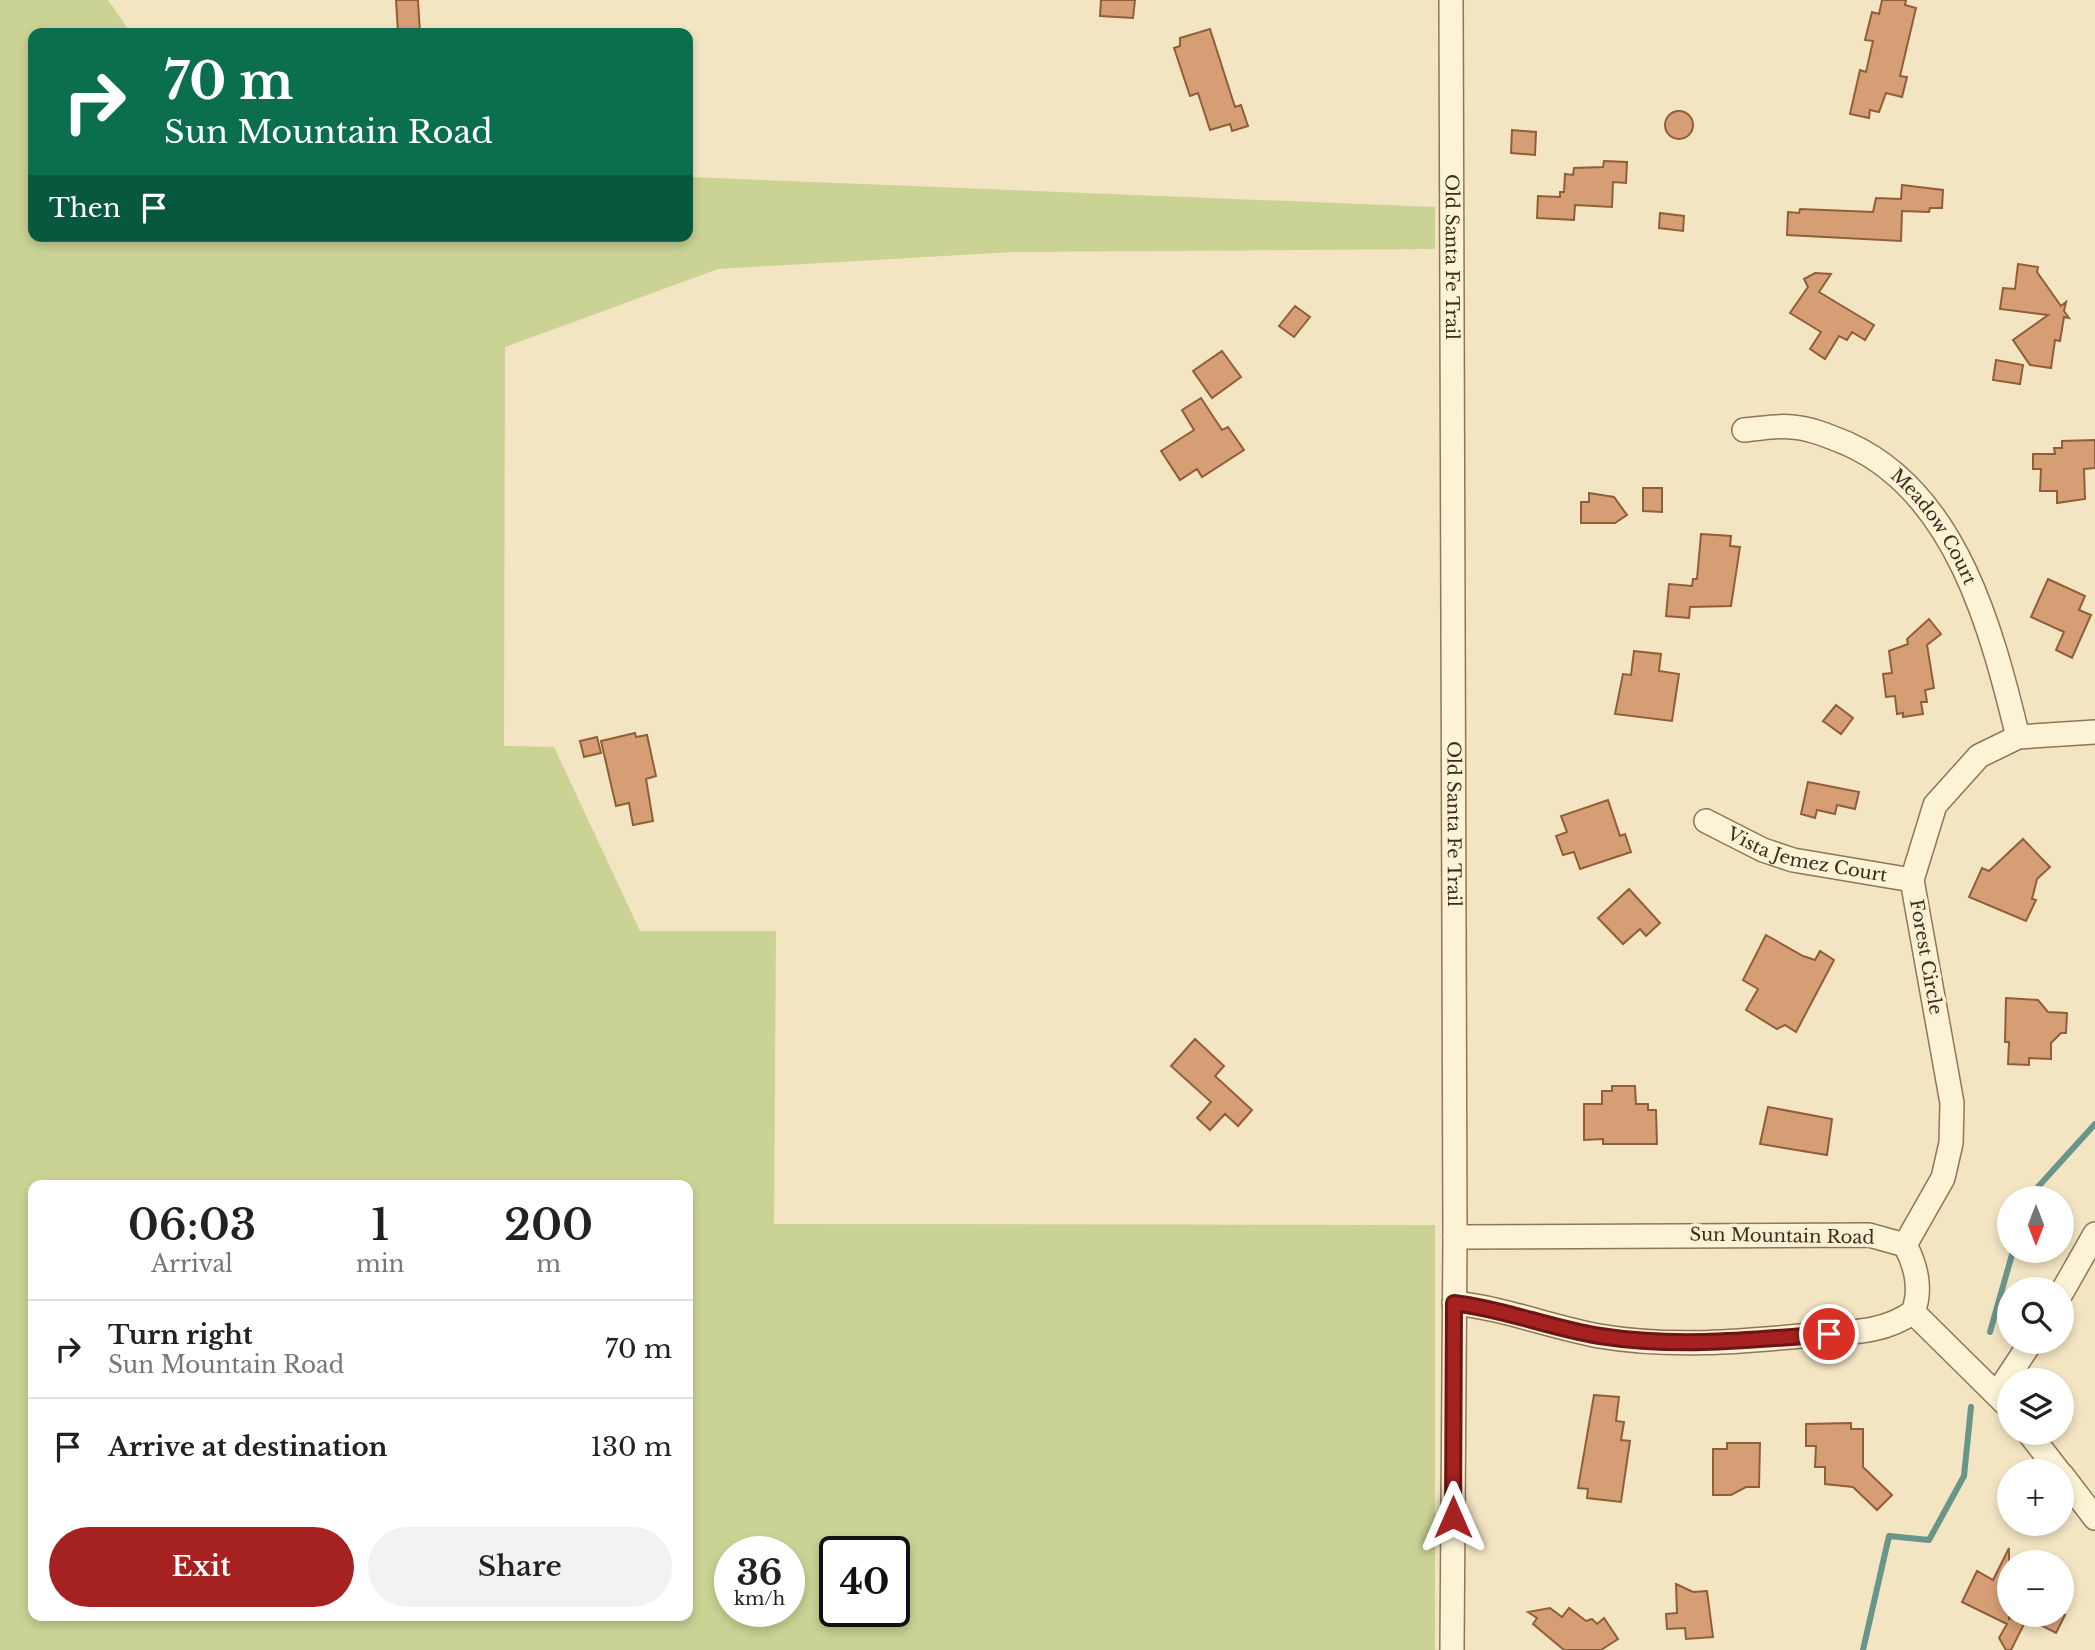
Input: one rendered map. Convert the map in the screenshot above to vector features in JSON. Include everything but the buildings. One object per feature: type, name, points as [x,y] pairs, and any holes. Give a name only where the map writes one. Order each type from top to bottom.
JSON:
[{"type":"street","name":"Old Santa Fe Trail","points":[[1451,0],[1455,1237],[1452,1650]]},
{"type":"street","name":"Meadow Court","points":[[1744,430],[1792,427],[1832,437],[1872,455],[1901,477],[1930,514],[1965,570],[1984,615],[2018,737]]},
{"type":"street","name":"Forest Circle","points":[[1905,1245],[1943,1178],[1951,1143],[1952,1103],[1912,880],[1935,805],[1979,756],[2018,737],[2095,732]]},
{"type":"street","name":"Vista Jemez Court","points":[[1706,821],[1763,850],[1793,860],[1912,880]]},
{"type":"street","name":"Sun Mountain Road","points":[[1455,1237],[1837,1233],[1869,1235],[1905,1245]]},
{"type":"street","points":[[2071,1277],[2095,1234]]},
{"type":"street","points":[[1454,1303],[1482,1306],[1597,1335],[1690,1343],[1745,1343],[1867,1331],[1900,1321],[1913,1312],[1917,1285],[1913,1259],[1905,1245]]},
{"type":"street","points":[[1913,1312],[1997,1394]]},
{"type":"street","points":[[2038,1445],[2049,1459]]},
{"type":"street","points":[[2074,1491],[2095,1518]]},
{"type":"green space","points":[[0,0],[108,0],[128,28],[28,28],[28,242],[693,242],[693,177],[1435,207],[1435,249],[1013,252],[718,269],[505,347],[504,746],[554,747],[640,931],[776,931],[774,1224],[1435,1225],[1435,1650],[0,1650]]},
{"type":"waterway","points":[[2039,1186],[2095,1124]]},
{"type":"waterway","points":[[1990,1332],[2009,1264]]},
{"type":"waterway","points":[[1863,1650],[1889,1536],[1929,1540],[1964,1476],[1971,1407]]},
{"type":"route","points":[[1453,1517],[1454,1303],[1482,1306],[1576,1331],[1636,1341],[1745,1343],[1829,1334]]}]
